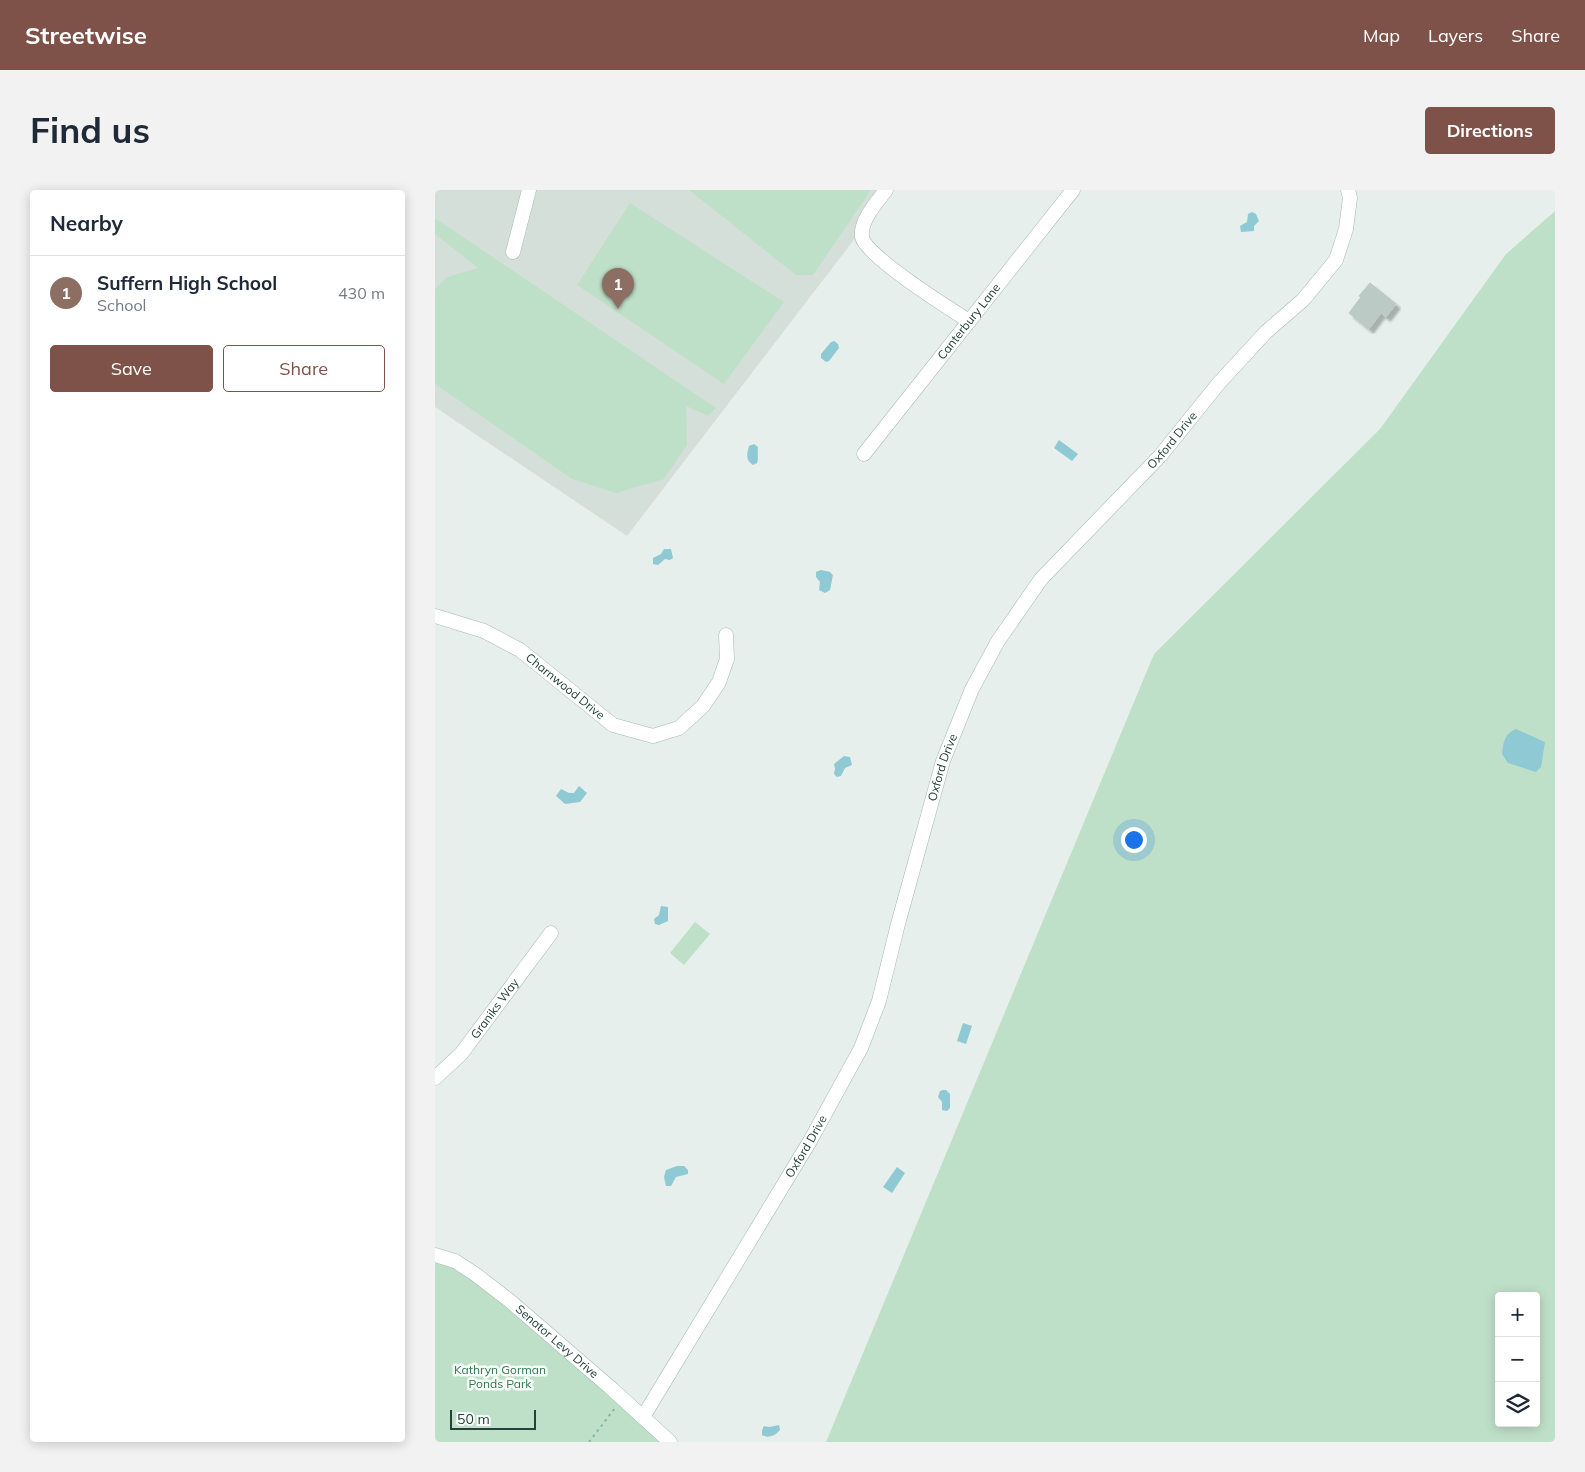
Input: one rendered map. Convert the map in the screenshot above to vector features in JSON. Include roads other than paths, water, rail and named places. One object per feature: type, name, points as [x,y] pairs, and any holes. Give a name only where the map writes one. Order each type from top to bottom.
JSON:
[{"type":"street","points":[[513,252],[529,190]]},
{"type":"street","points":[[887,190],[875,205],[865,223],[862,234],[864,243],[891,267],[969,322]]},
{"type":"street","name":"Canterbury Lane","points":[[864,454],[1073,190]]},
{"type":"street","name":"Oxford Drive","points":[[643,1417],[810,1141],[861,1048],[879,1001],[943,761],[972,689],[998,642],[1041,579],[1160,456],[1219,383],[1266,332],[1303,300],[1336,260],[1346,229],[1350,198],[1349,190]]},
{"type":"street","name":"Charnwood Drive","points":[[435,616],[484,631],[520,650],[613,725],[653,736],[679,728],[703,706],[719,682],[727,659],[726,635]]},
{"type":"street","name":"Graniks Way","points":[[435,1078],[461,1054],[551,933]]},
{"type":"street","name":"Senator Levy Drive","points":[[435,1255],[455,1261],[509,1301],[670,1442]]},
{"type":"water","points":[[1252,212],[1256,214],[1259,221],[1254,226],[1254,231],[1241,232],[1240,226],[1247,222],[1248,214]]},
{"type":"water","points":[[834,341],[838,344],[839,348],[829,361],[826,362],[821,358],[821,354]]},
{"type":"water","points":[[1059,440],[1078,454],[1072,461],[1054,448]]},
{"type":"water","points":[[754,444],[758,447],[758,460],[753,465],[749,461],[747,454],[749,446]]},
{"type":"water","points":[[664,549],[671,549],[673,558],[670,560],[665,559],[658,565],[653,564],[653,558],[661,554]]},
{"type":"water","points":[[821,570],[830,572],[833,575],[830,590],[825,593],[819,590],[820,582],[816,577],[816,572]]},
{"type":"water","points":[[1516,729],[1545,742],[1541,767],[1536,772],[1508,763],[1502,754],[1505,738]]},
{"type":"water","points":[[844,756],[850,757],[852,765],[845,768],[841,776],[837,777],[834,774],[834,764]]},
{"type":"water","points":[[579,786],[587,793],[580,802],[565,804],[556,796],[561,789],[574,793]]},
{"type":"water","points":[[661,906],[668,907],[668,921],[659,925],[655,924],[654,919],[659,915]]},
{"type":"water","points":[[963,1023],[972,1026],[966,1044],[957,1041]]},
{"type":"water","points":[[943,1090],[950,1094],[950,1108],[947,1111],[942,1110],[942,1102],[938,1097],[940,1091]]},
{"type":"water","points":[[677,1166],[684,1166],[688,1170],[688,1174],[676,1177],[671,1186],[666,1186],[664,1177],[666,1170]]},
{"type":"water","points":[[897,1167],[905,1173],[892,1193],[883,1187]]},
{"type":"water","points":[[779,1425],[780,1430],[774,1435],[767,1437],[762,1435],[764,1426]]},
{"type":"place","name":"Suffern High School","points":[[618,309]]},
{"type":"park label","name":"Kathryn Gorman Ponds Park","points":[[500,1377]]}]
